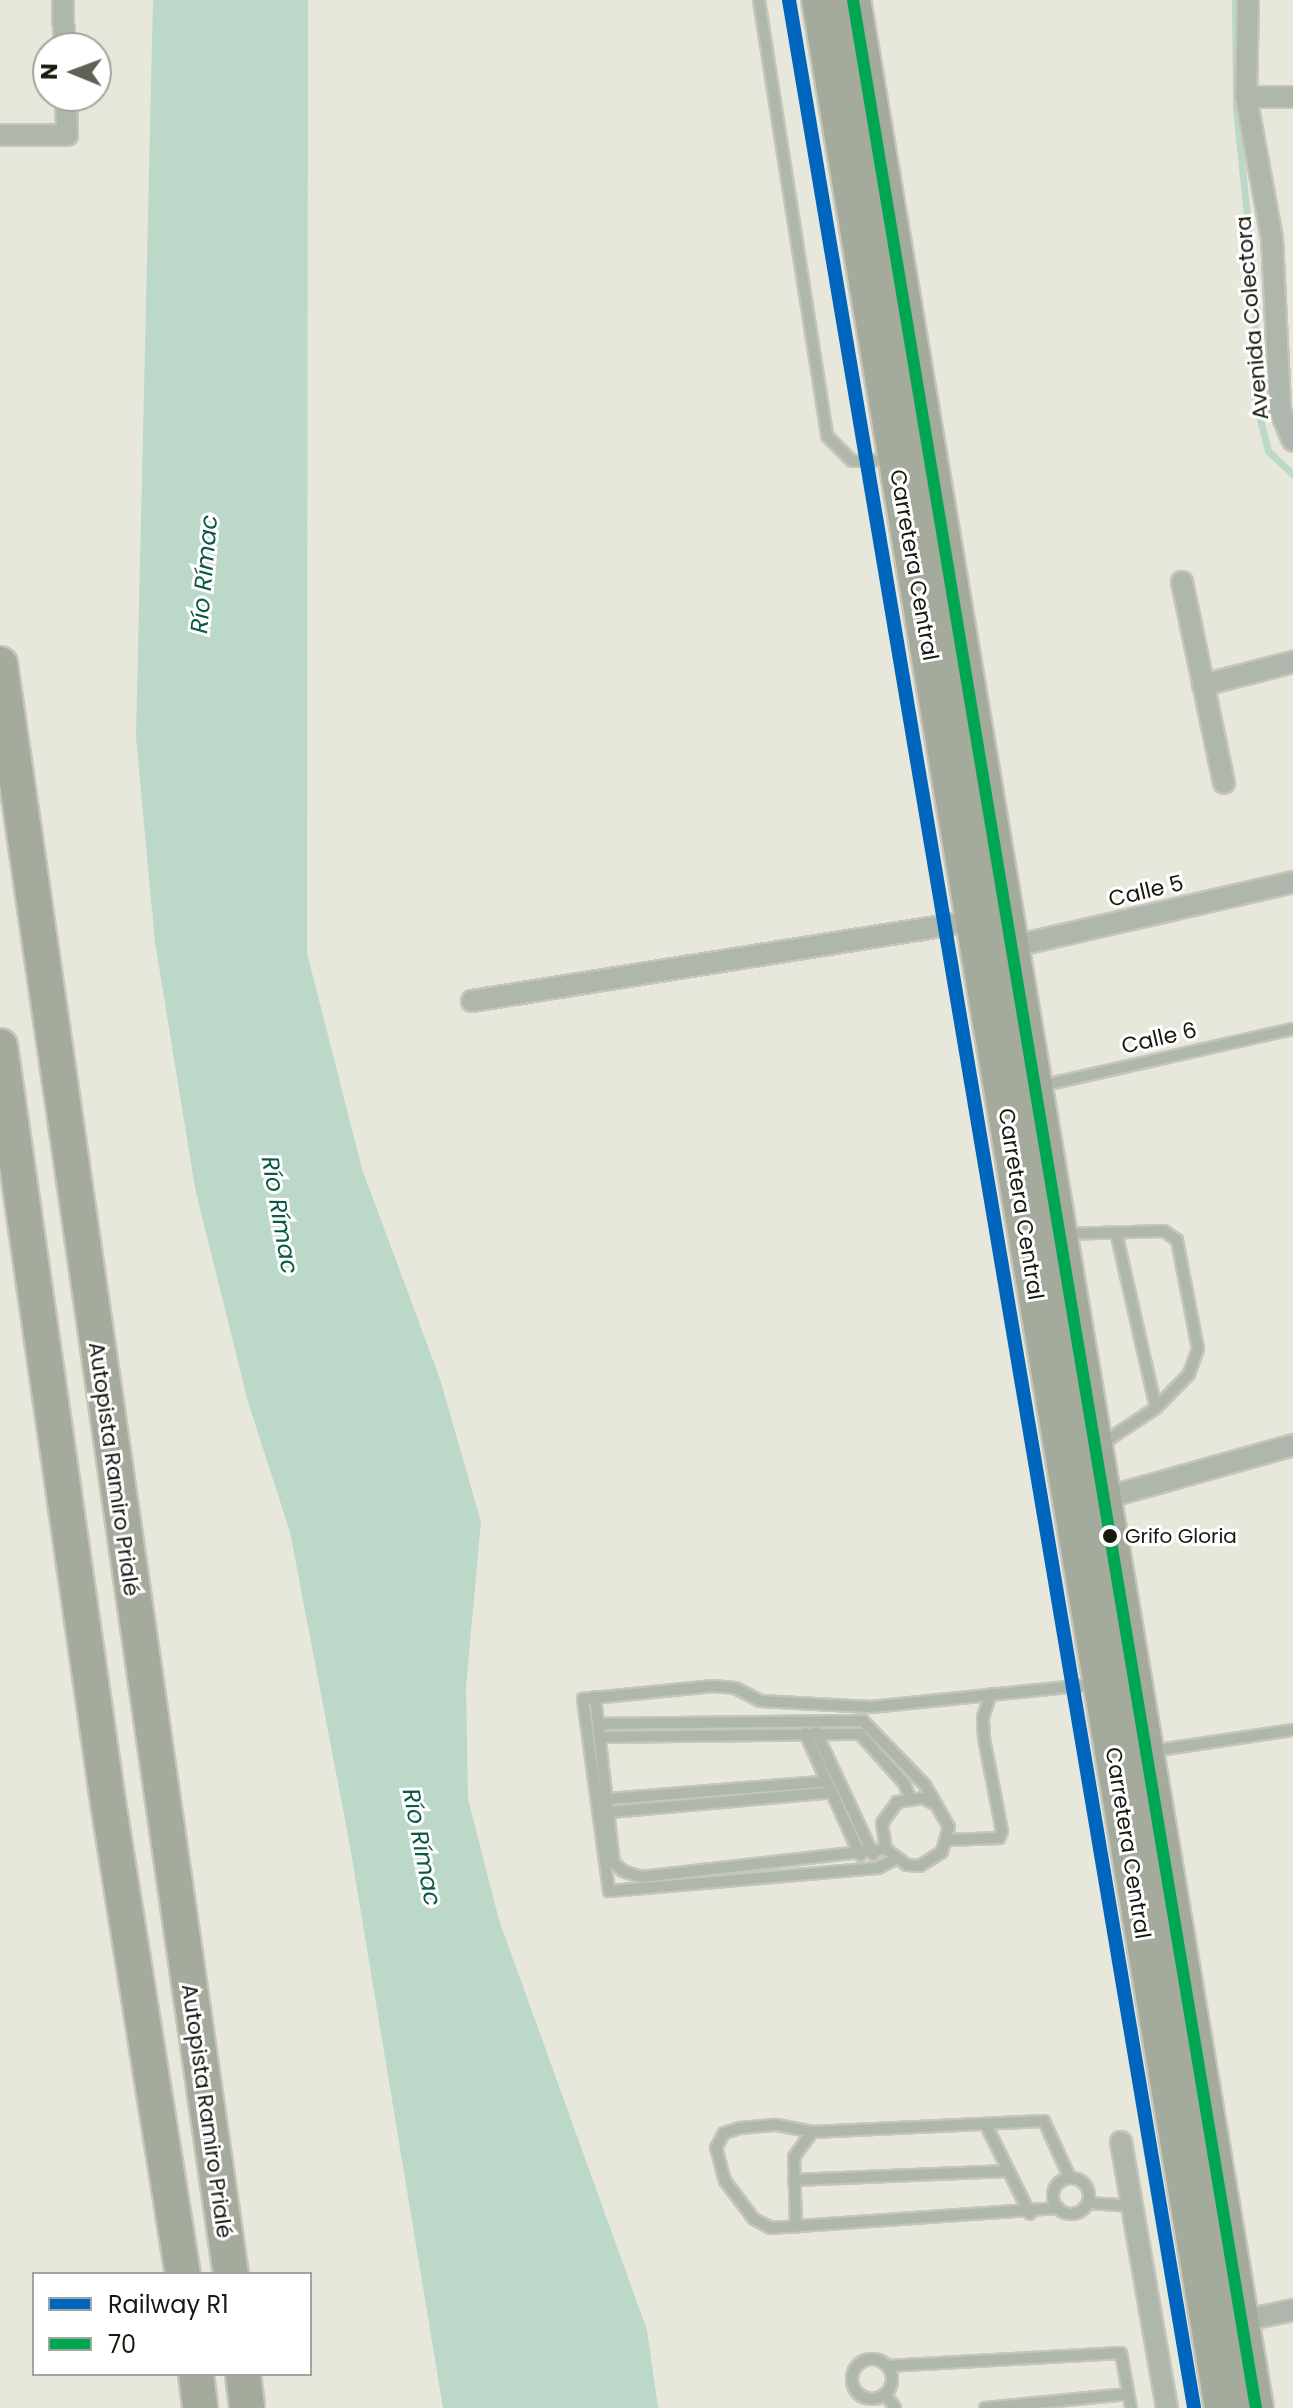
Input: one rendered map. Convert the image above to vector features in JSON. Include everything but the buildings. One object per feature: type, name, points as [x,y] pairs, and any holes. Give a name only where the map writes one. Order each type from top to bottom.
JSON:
[{"type":"highway","name":"Carretera Central","points":[[819,0],[1222,2408]]},
{"type":"highway","name":"Carretera Central","points":[[853,0],[1256,2408]]},
{"type":"highway","name":"Autopista Ramiro Prialé","points":[[0,664],[231,2272]]},
{"type":"highway","points":[[0,1046],[105,1786],[183,2272]]},
{"type":"highway","points":[[196,2376],[200,2408]]},
{"type":"highway","points":[[243,2376],[247,2408]]},
{"type":"street","points":[[63,0],[64,32]]},
{"type":"street","name":"Avenida Colectora","points":[[1248,0],[1246,97],[1284,267],[1280,410],[1291,433]]},
{"type":"street","points":[[1246,97],[1293,97]]},
{"type":"street","points":[[0,135],[67,135],[66,112]]},
{"type":"street","points":[[1182,582],[1224,783]]},
{"type":"street","points":[[1203,685],[1293,662]]},
{"type":"street","name":"Calle 5","points":[[1010,947],[1293,882]]},
{"type":"street","points":[[472,1001],[973,921]]},
{"type":"street","points":[[1072,1510],[1103,1497],[1293,1445]]},
{"type":"street","points":[[1121,2142],[1167,2408]]},
{"type":"street","points":[[1241,2321],[1293,2310]]},
{"type":"lane","points":[[759,0],[827,436],[852,461],[896,459]]},
{"type":"lane","name":"Calle 6","points":[[1034,1087],[1293,1029]]},
{"type":"lane","points":[[1058,1234],[1164,1231],[1177,1240],[1198,1349],[1189,1374],[1156,1408],[1095,1448]]},
{"type":"lane","points":[[1116,1232],[1156,1408]]},
{"type":"lane","points":[[589,1698],[713,1686],[735,1688],[760,1701],[871,1707],[1101,1683]]},
{"type":"lane","points":[[948,1840],[999,1838],[1002,1831],[984,1738],[983,1717],[991,1694]]},
{"type":"lane","points":[[589,1698],[599,1724],[614,1863],[642,1877],[873,1854],[886,1849]]},
{"type":"lane","points":[[589,1698],[609,1891],[878,1868],[895,1859]]},
{"type":"lane","points":[[599,1724],[863,1721],[925,1785],[949,1827],[948,1840],[942,1852],[920,1866],[895,1859],[886,1849],[882,1823],[897,1802],[910,1798],[935,1804]]},
{"type":"lane","points":[[1146,1752],[1293,1730]]},
{"type":"lane","points":[[600,1737],[811,1732],[860,1734],[904,1783],[910,1798]]},
{"type":"lane","points":[[811,1732],[825,1777],[860,1855]]},
{"type":"lane","points":[[811,1732],[873,1854]]},
{"type":"lane","points":[[608,1799],[820,1782],[825,1777]]},
{"type":"lane","points":[[610,1812],[832,1792]]},
{"type":"lane","points":[[1044,2121],[1070,2178],[1088,2189],[1088,2203],[1078,2213],[1058,2208],[1030,2214],[771,2228],[754,2219],[717,2166],[716,2148],[724,2133],[740,2128],[777,2125],[812,2132],[986,2125],[1044,2121]]},
{"type":"lane","points":[[986,2125],[1030,2214]]},
{"type":"lane","points":[[796,2227],[794,2157],[812,2132]]},
{"type":"lane","points":[[794,2180],[1008,2171]]},
{"type":"lane","points":[[1058,2208],[1054,2189],[1070,2178]]},
{"type":"lane","points":[[1088,2203],[1132,2206]]},
{"type":"lane","points":[[887,2366],[892,2381],[885,2394],[873,2399],[861,2395],[853,2374],[872,2359],[887,2366],[1121,2353],[1131,2408]]},
{"type":"lane","points":[[885,2394],[895,2408]]},
{"type":"lane","points":[[985,2408],[1128,2394]]},
{"type":"water","name":"Río Rímac","points":[[153,0],[308,0],[307,953],[362,1169],[440,1379],[481,1522],[466,1687],[468,1799],[499,1920],[647,2330],[658,2408],[443,2408],[350,1846],[290,1532],[248,1402],[195,1188],[155,942],[136,737]]},
{"type":"waterway","points":[[1235,0],[1236,109],[1256,301],[1253,391],[1268,451],[1293,474]]},
{"type":"rail line","name":"R1","points":[[789,0],[1194,2408]]},
{"type":"transit line","name":"70","points":[[853,0],[1256,2408]]},
{"type":"place","name":"Grifo Gloria","points":[[1110,1536]]}]
